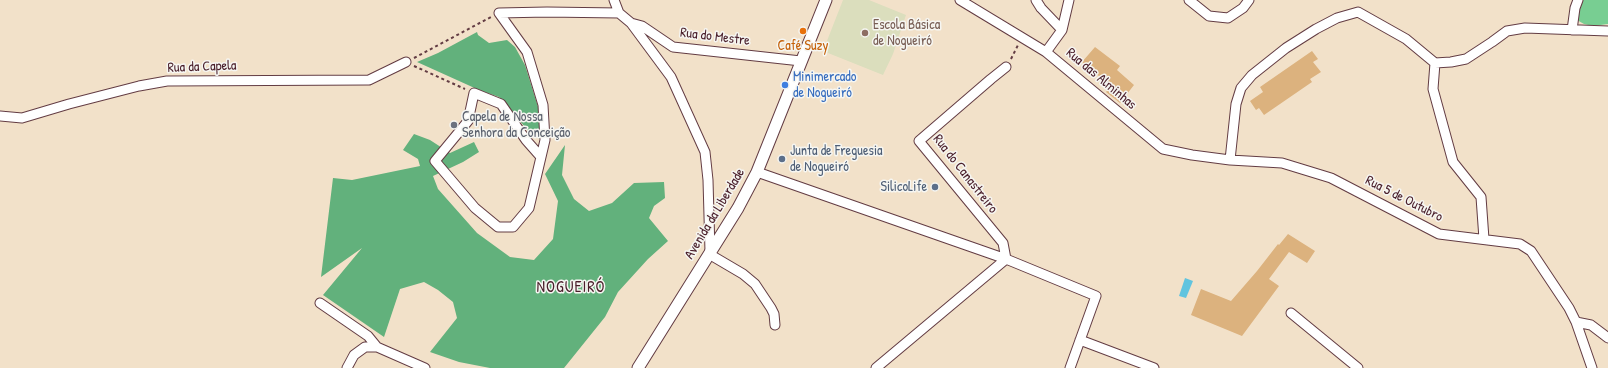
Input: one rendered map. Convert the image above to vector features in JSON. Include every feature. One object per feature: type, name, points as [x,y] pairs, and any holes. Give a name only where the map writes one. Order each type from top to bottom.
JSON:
[{"type":"street","points":[[614,0],[618,13],[631,23],[671,77],[705,152],[708,180],[709,253],[743,274],[755,284],[774,314],[775,325]]},
{"type":"street","name":"Avenida da Liberdade","points":[[638,368],[738,208],[757,172],[826,0]]},
{"type":"street","name":"Rua das Alminhas","points":[[960,0],[1046,52],[1163,149],[1192,155],[1230,160]]},
{"type":"street","points":[[1036,0],[1041,8],[1062,30]]},
{"type":"street","points":[[1046,52],[1062,30],[1069,0]]},
{"type":"street","points":[[1189,0],[1209,16],[1228,18],[1243,8],[1249,0]]},
{"type":"street","points":[[1572,30],[1575,8],[1578,0]]},
{"type":"street","points":[[1230,160],[1236,104],[1241,88],[1252,75],[1286,48],[1337,18],[1358,12],[1406,39],[1435,63],[1466,59],[1507,31],[1525,28],[1608,31]]},
{"type":"street","points":[[499,13],[618,13]]},
{"type":"street","points":[[499,13],[527,52],[543,105],[545,140],[541,157],[529,208],[513,227],[498,227],[475,208],[435,161],[468,121],[474,93],[501,104],[526,140],[541,157]]},
{"type":"street","name":"Rua do Mestre","points":[[631,23],[642,26],[673,47],[801,62]]},
{"type":"street","name":"Rua da Capela","points":[[0,116],[22,118],[76,102],[139,86],[167,81],[369,80],[406,62]]},
{"type":"street","points":[[1435,63],[1433,89],[1453,162],[1481,197],[1484,239]]},
{"type":"street","name":"Rua do Canastreiro","points":[[1006,67],[991,78],[919,141],[1003,243],[1006,259]]},
{"type":"street","name":"Rua 5 de Outubro","points":[[1230,160],[1282,163],[1331,178],[1439,234],[1520,244],[1531,251],[1569,308],[1576,322],[1592,368]]},
{"type":"street","points":[[757,172],[1006,259],[1096,296],[1070,368]]},
{"type":"street","points":[[876,368],[1006,259]]},
{"type":"street","points":[[320,303],[368,336],[377,347]]},
{"type":"street","points":[[1291,313],[1358,368]]},
{"type":"street","points":[[1576,322],[1591,325],[1608,338]]},
{"type":"street","points":[[1080,340],[1154,368]]},
{"type":"street","points":[[347,368],[354,355],[364,347],[377,347],[425,368]]},
{"type":"path","points":[[406,62],[499,13]]},
{"type":"path","points":[[1006,67],[1023,37]]},
{"type":"path","points":[[406,62],[474,93]]},
{"type":"shaded area","name":"Escola Básica de Nogueiró","points":[[843,0],[869,0],[906,15],[893,54],[883,75],[823,51]]},
{"type":"green space","points":[[1581,0],[1608,0],[1608,24],[1593,26],[1584,24],[1577,20],[1577,9]]},
{"type":"green space","points":[[477,32],[478,35],[489,43],[507,40],[515,47],[525,65],[539,110],[540,139],[530,133],[499,97],[479,90],[417,62],[438,53]]},
{"type":"green space","points":[[414,134],[430,140],[450,153],[474,142],[479,152],[463,162],[433,176],[438,189],[477,233],[510,257],[534,260],[553,239],[558,201],[545,174],[565,145],[562,175],[574,199],[589,211],[612,203],[634,183],[664,182],[665,198],[654,206],[649,218],[668,241],[648,259],[618,292],[605,317],[564,368],[490,368],[459,362],[430,352],[457,318],[453,302],[438,290],[424,282],[400,289],[384,337],[323,295],[362,248],[321,277],[333,178],[352,180],[420,166],[418,159],[403,150]]},
{"type":"water","points":[[1185,278],[1193,281],[1186,298],[1179,296]]},
{"type":"building","points":[[1095,47],[1120,66],[1117,70],[1134,85],[1120,103],[1106,92],[1111,86],[1082,62]]},
{"type":"building","points":[[1312,51],[1318,59],[1313,62],[1321,72],[1310,79],[1312,82],[1264,115],[1259,108],[1256,110],[1250,101],[1263,92],[1260,87]]},
{"type":"building","points":[[1288,234],[1315,251],[1307,263],[1289,252],[1269,279],[1279,286],[1242,336],[1191,315],[1201,289],[1231,301]]},
{"type":"place","name":"Café Suzy","points":[[803,31]]},
{"type":"place","name":"Escola Básica de Nogueiró","points":[[865,33]]},
{"type":"place","name":"Minimercado de Nogueiró","points":[[785,85]]},
{"type":"place","name":"Capela de Nossa Senhora da Conceição","points":[[454,125]]},
{"type":"place","name":"Junta de Freguesia de Nogueiró","points":[[782,159]]},
{"type":"place","name":"SilicoLife","points":[[935,187]]},
{"type":"district","name":"NOGUEIRÓ","points":[[571,288]]}]
